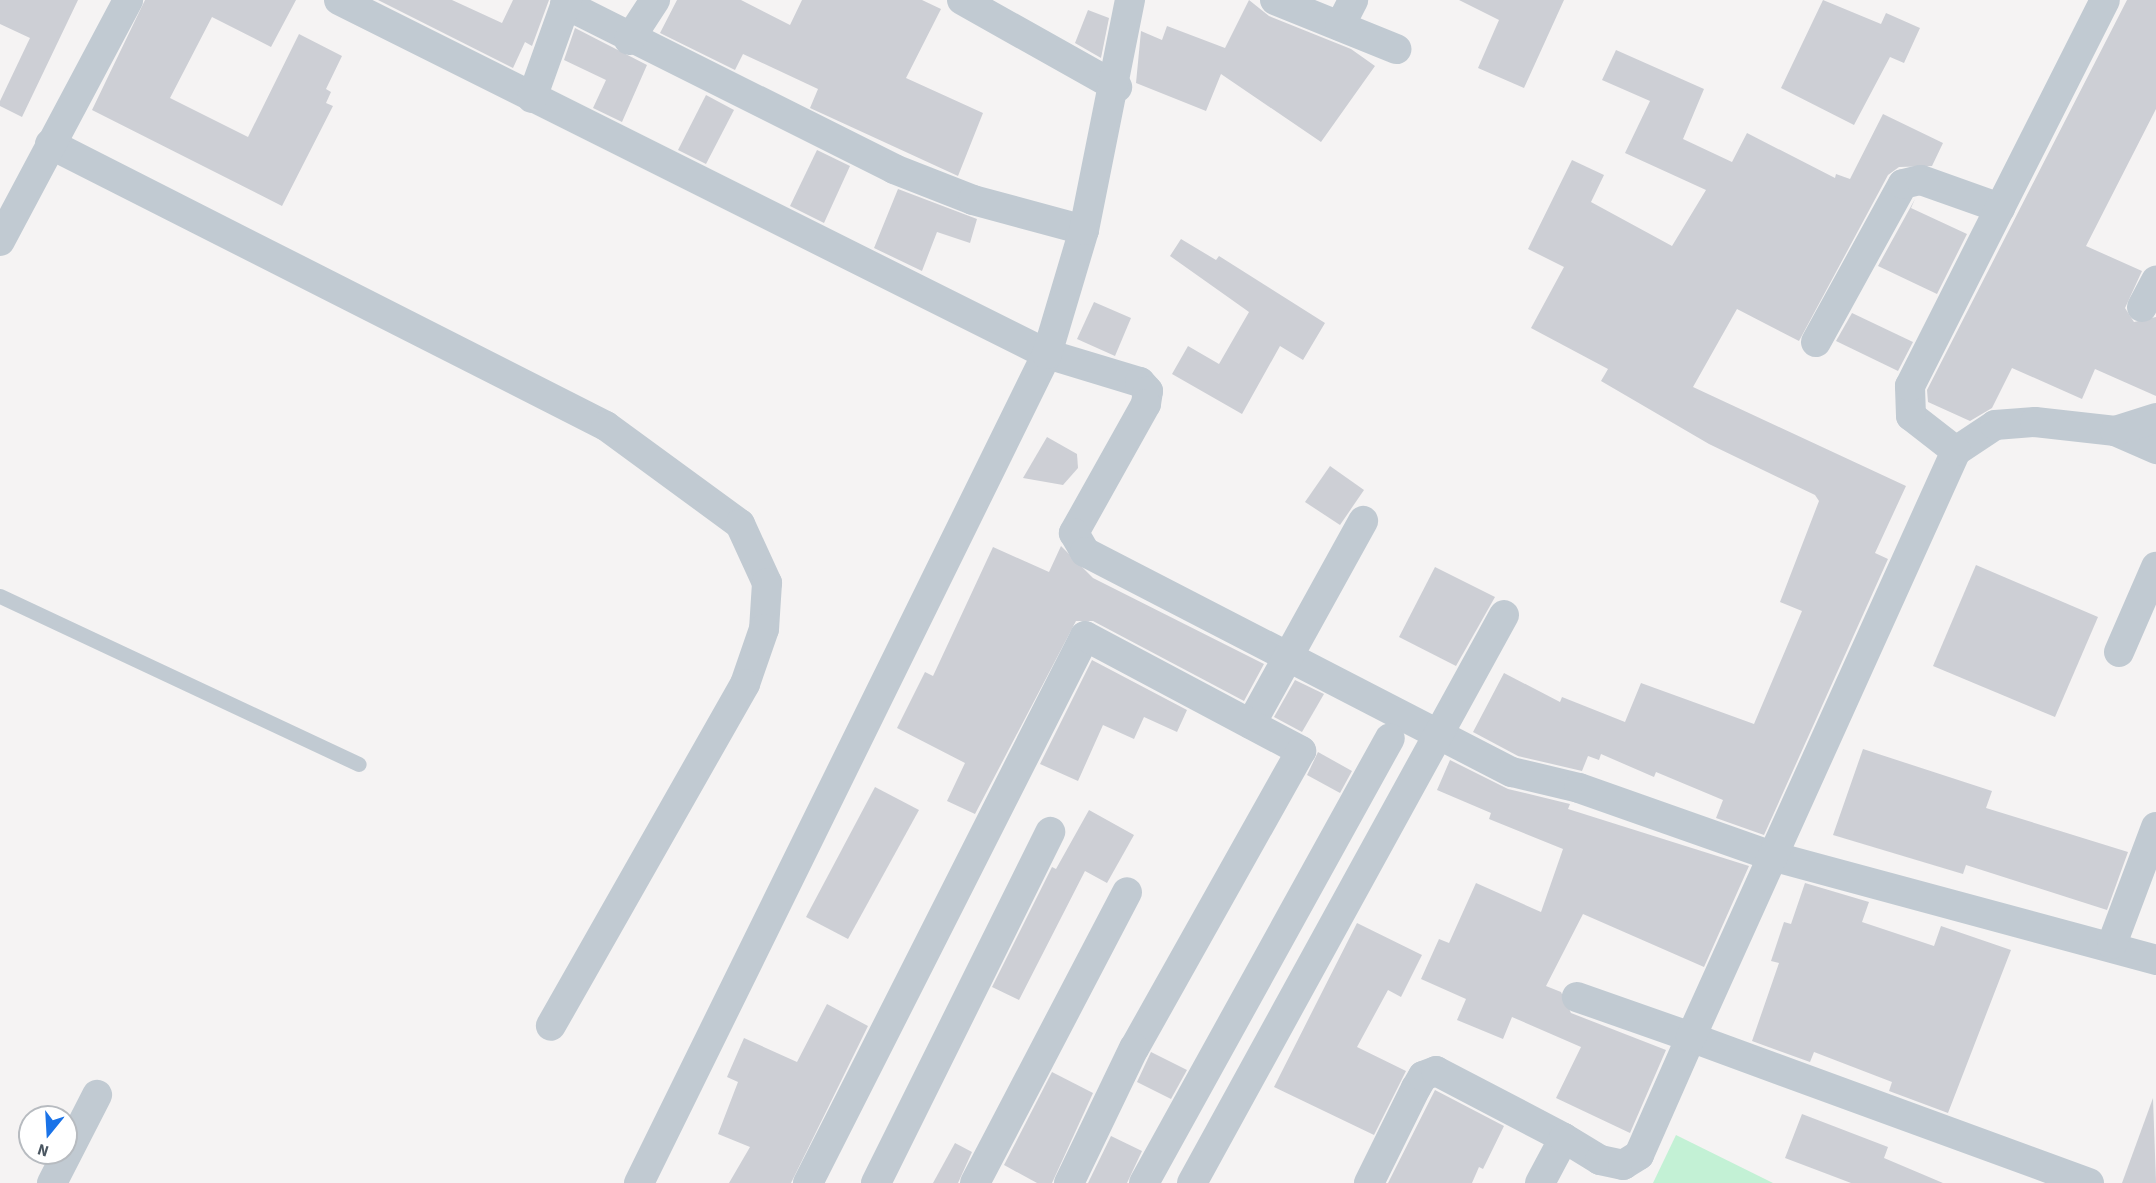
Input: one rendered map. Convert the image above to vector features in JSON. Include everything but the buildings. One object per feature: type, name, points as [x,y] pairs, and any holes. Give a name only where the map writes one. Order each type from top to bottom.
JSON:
[{"type":"street","points":[[0,241],[128,0]]},
{"type":"street","points":[[339,0],[1047,354],[1140,382],[1148,391],[1077,527],[1074,540],[1078,547],[1290,657],[1440,739],[1512,772],[1579,788],[1775,858],[2112,944],[2156,960]]},
{"type":"street","points":[[629,40],[655,0]]},
{"type":"street","points":[[962,0],[1117,87]]},
{"type":"street","points":[[644,1181],[1047,354],[1084,230],[1117,87],[1131,0]]},
{"type":"street","points":[[1275,0],[1346,13],[1396,49]]},
{"type":"street","points":[[1956,451],[1911,416],[1906,399],[2105,0]]},
{"type":"street","points":[[532,98],[566,2],[629,40],[894,169],[972,200],[1084,230]]},
{"type":"street","points":[[50,144],[606,426],[740,524],[767,583],[764,629],[745,684],[551,1026]]},
{"type":"street","points":[[1816,342],[1903,184],[1921,180],[2000,208]]},
{"type":"street","points":[[2142,307],[2156,281]]},
{"type":"street","points":[[2115,431],[2156,418]]},
{"type":"street","points":[[1369,1183],[1423,1076],[1436,1071],[1564,1138],[1600,1160],[1623,1165],[1639,1155],[1691,1037],[1775,858],[1956,451],[1995,425],[2035,422],[2115,431],[2156,449]]},
{"type":"street","points":[[1251,724],[1363,521]]},
{"type":"street","points":[[2119,652],[2156,567]]},
{"type":"street","points":[[1192,1183],[1284,1008],[1440,739],[1504,615]]},
{"type":"street","points":[[808,1183],[1085,636],[1301,751],[1134,1048],[1069,1183]]},
{"type":"street","points":[[1144,1183],[1390,738]]},
{"type":"street","points":[[2112,944],[2156,827]]},
{"type":"street","points":[[876,1183],[1050,832]]},
{"type":"street","points":[[975,1183],[1127,892]]},
{"type":"street","points":[[1577,997],[2089,1183]]},
{"type":"street","points":[[52,1183],[97,1095]]},
{"type":"street","points":[[1540,1183],[1564,1138]]},
{"type":"lane","points":[[0,596],[359,764]]},
{"type":"green space","points":[[1676,1135],[1773,1183],[1653,1183]]}]
